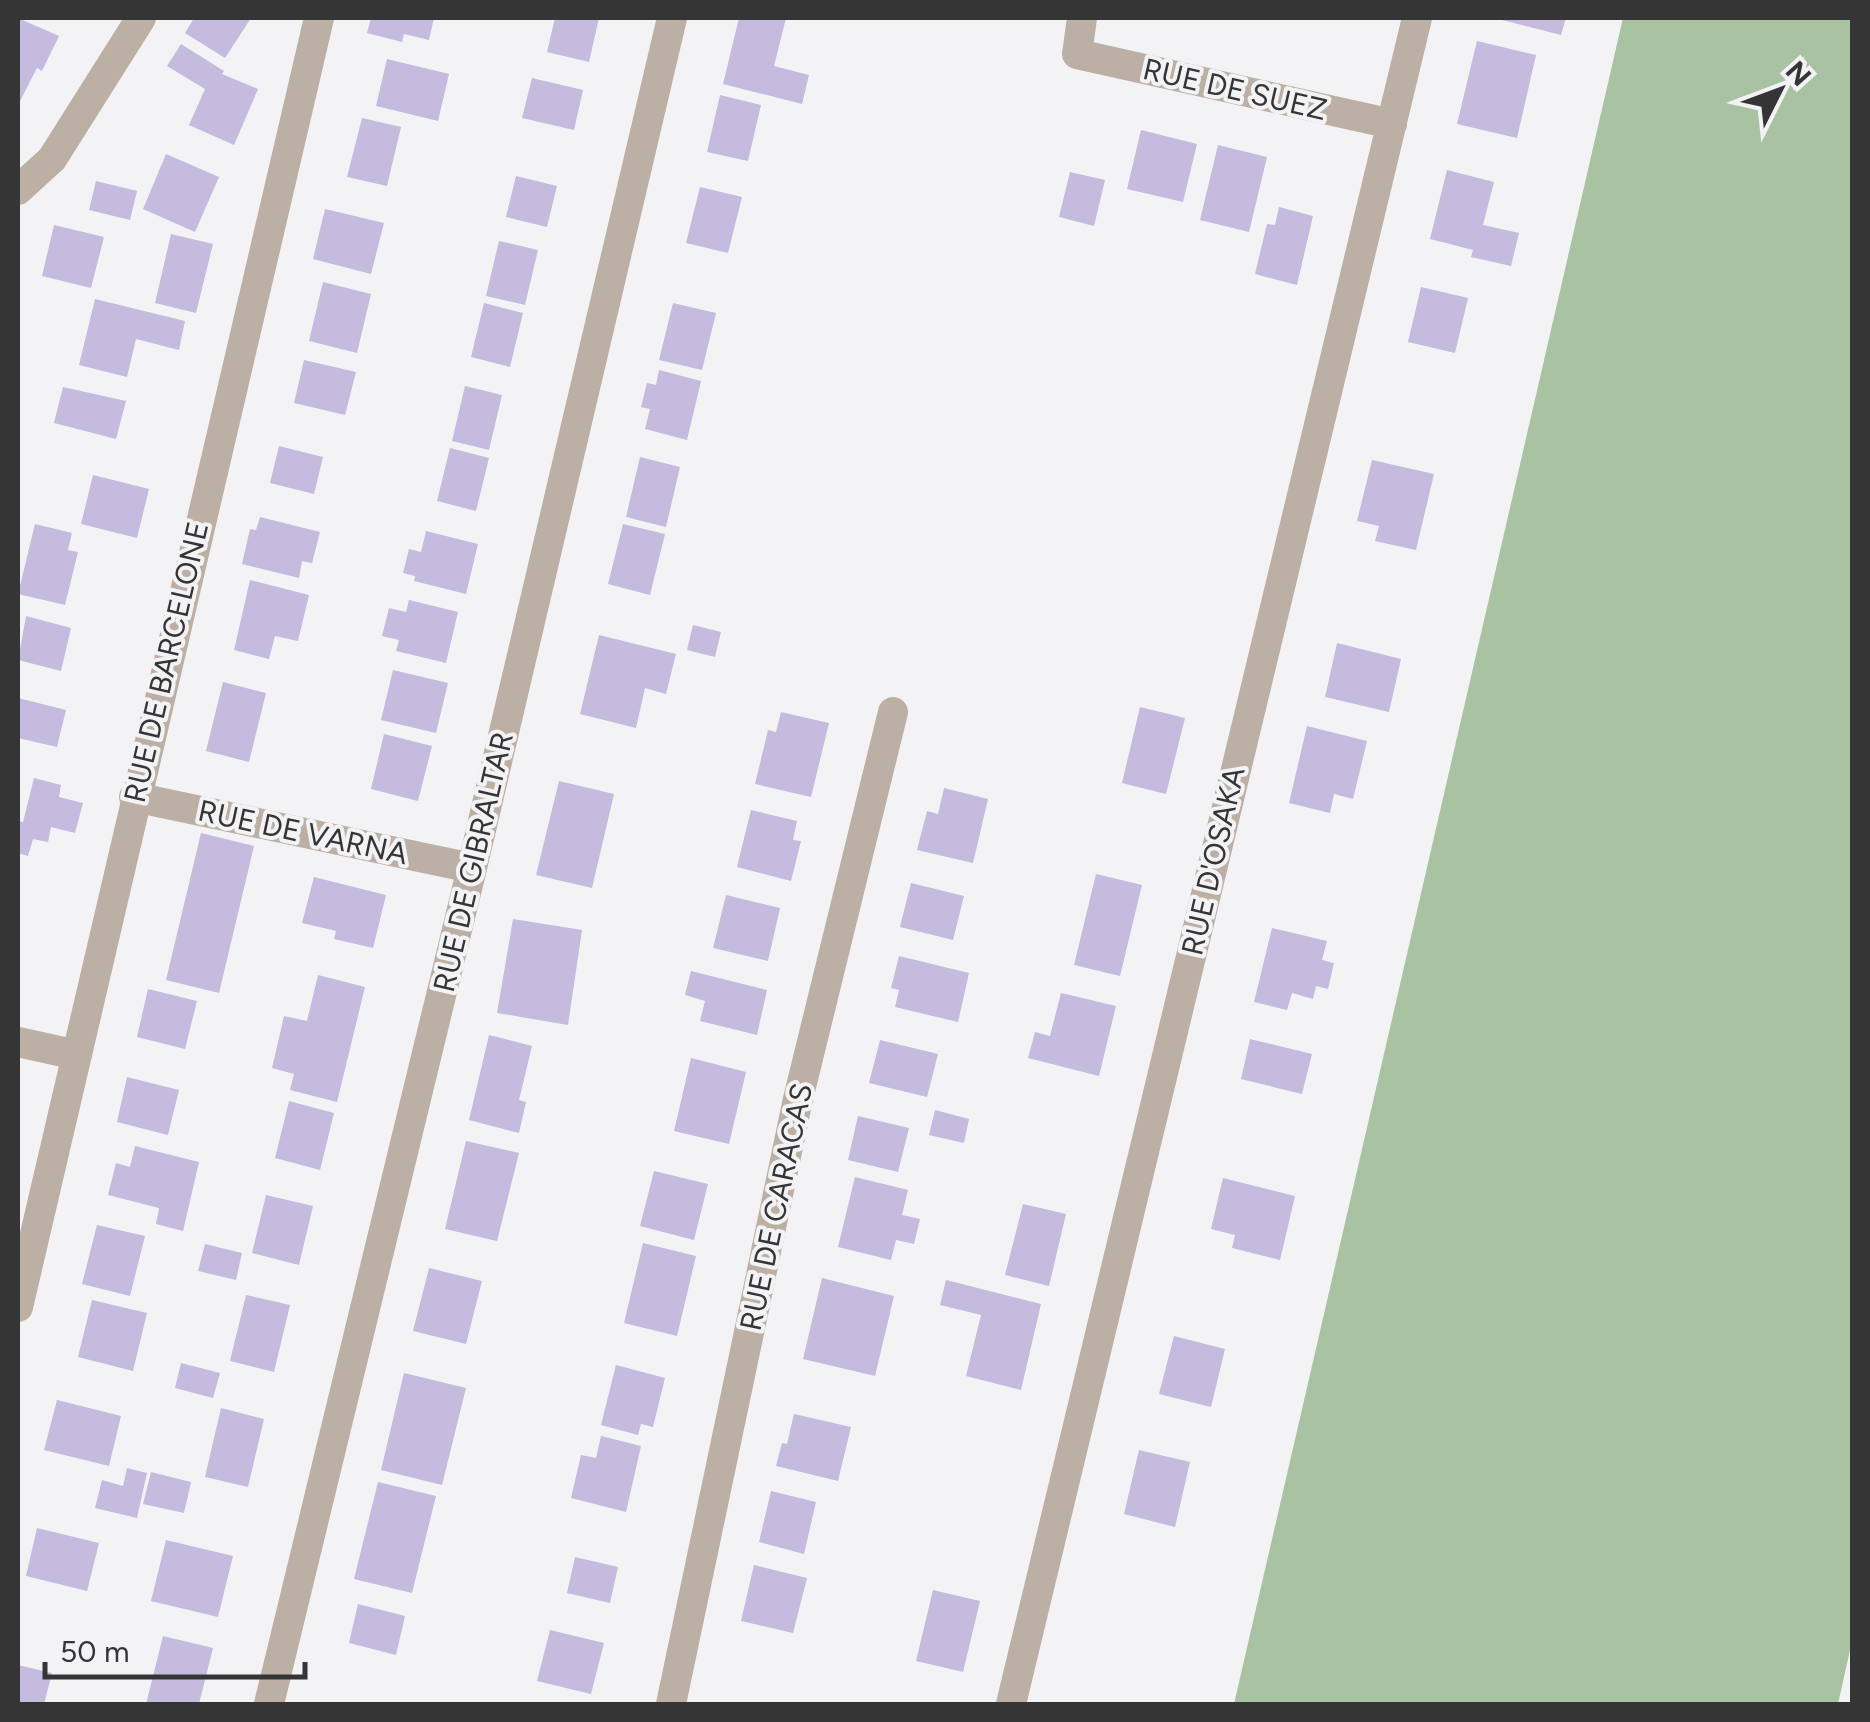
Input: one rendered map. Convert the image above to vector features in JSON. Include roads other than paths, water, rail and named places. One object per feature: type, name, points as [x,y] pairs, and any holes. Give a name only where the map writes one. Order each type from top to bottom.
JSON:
[{"type":"street","points":[[18,190],[52,159],[141,18]]},
{"type":"street","name":"RUE DE BARCELONE","points":[[18,1308],[318,18]]},
{"type":"street","name":"RUE DE GIBRALTAR","points":[[269,1704],[472,868],[672,18]]},
{"type":"street","name":"RUE DE SUEZ","points":[[1082,18],[1077,54],[1392,124]]},
{"type":"street","name":"RUE D'OSAKA","points":[[1011,1704],[1417,18]]},
{"type":"street","name":"RUE DE CARACAS","points":[[671,1704],[798,1100],[893,712]]},
{"type":"street","name":"RUE DE VARNA","points":[[134,797],[472,868]]},
{"type":"street","points":[[18,1042],[77,1054]]}]
